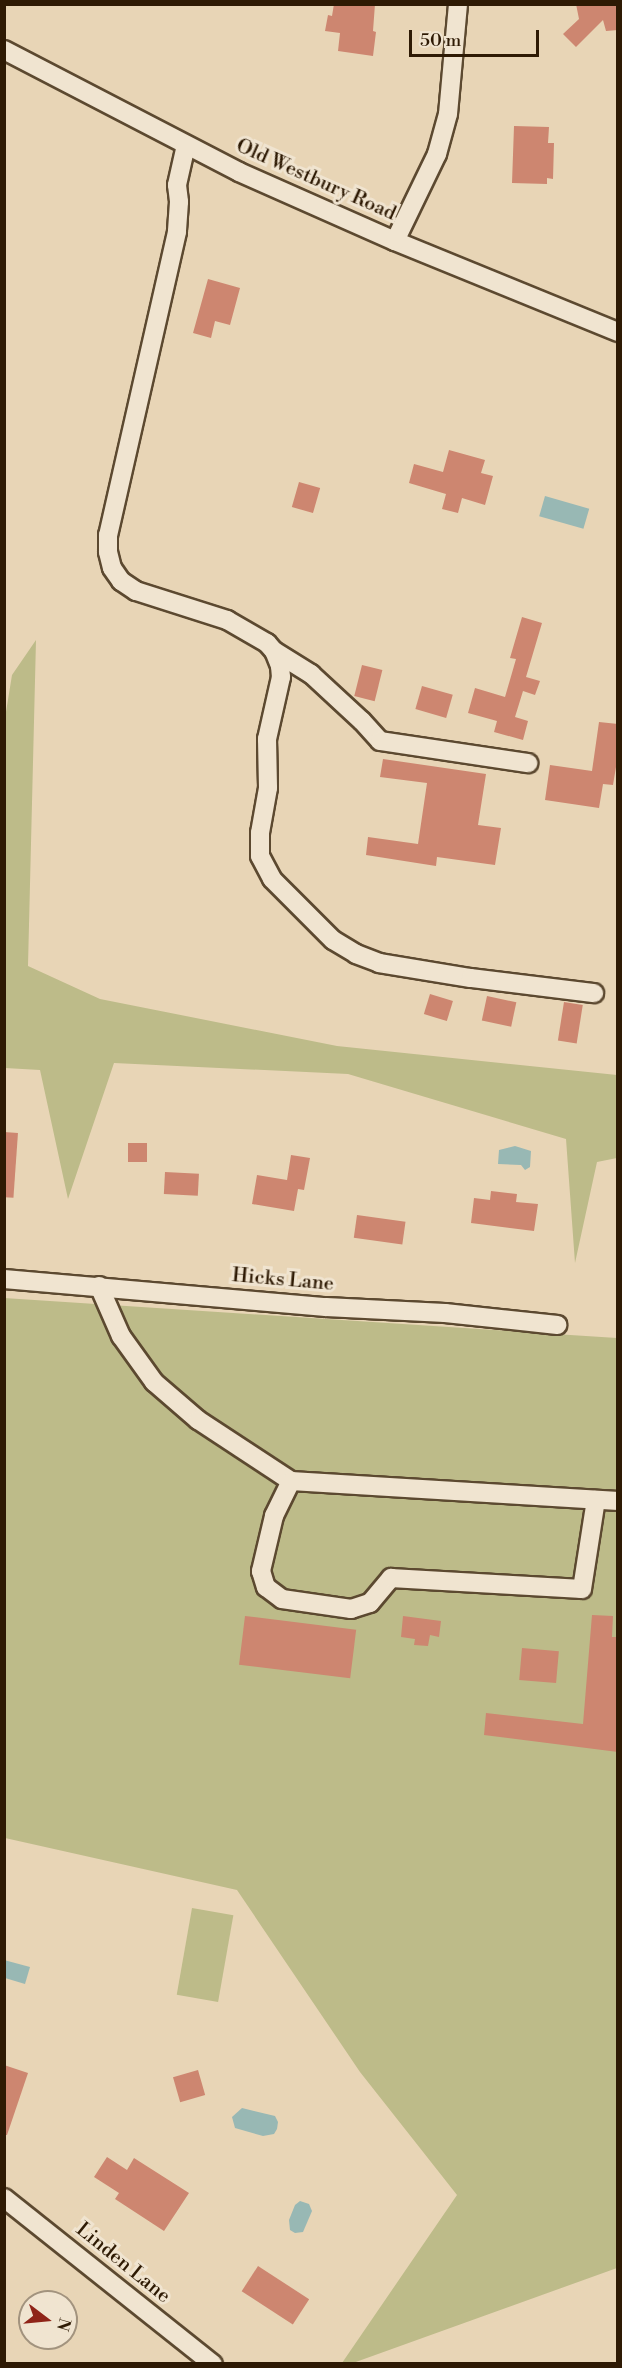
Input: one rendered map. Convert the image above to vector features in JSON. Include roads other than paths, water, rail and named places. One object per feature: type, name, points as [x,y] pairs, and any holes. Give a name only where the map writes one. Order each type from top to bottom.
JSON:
[{"type":"street","points":[[395,241],[437,154],[448,114],[458,4]]},
{"type":"street","name":"Old Westbury Road","points":[[4,50],[239,172],[395,241],[618,332]]},
{"type":"street","points":[[186,145],[177,185],[179,202],[177,232],[108,535],[108,552],[112,568],[122,581],[136,591],[227,620],[267,643],[274,651],[311,674],[362,721],[380,741],[528,763]]},
{"type":"street","points":[[274,651],[280,666],[280,676],[267,739],[268,788],[260,832],[260,856],[272,879],[333,940],[356,954],[379,963],[471,978],[594,993]]},
{"type":"street","name":"Hicks Lane","points":[[4,1279],[556,1325]]},
{"type":"street","points":[[99,1286],[121,1336],[154,1382],[198,1420],[291,1481],[618,1501]]},
{"type":"street","points":[[291,1481],[274,1516],[261,1571],[266,1587],[282,1599],[351,1610],[370,1604],[391,1578],[582,1589],[596,1500]]},
{"type":"street","name":"Linden Lane","points":[[4,2198],[213,2364]]},
{"type":"water","points":[[545,496],[589,509],[583,529],[539,516]]},
{"type":"water","points":[[515,1146],[531,1151],[530,1167],[525,1170],[521,1165],[498,1164],[499,1150]]},
{"type":"water","points":[[4,1960],[30,1967],[25,1984],[5,1978]]},
{"type":"water","points":[[242,2108],[275,2116],[278,2122],[274,2134],[263,2136],[235,2128],[232,2117]]},
{"type":"water","points":[[300,2201],[309,2204],[312,2211],[303,2232],[295,2233],[290,2230],[289,2220],[295,2205]]}]
